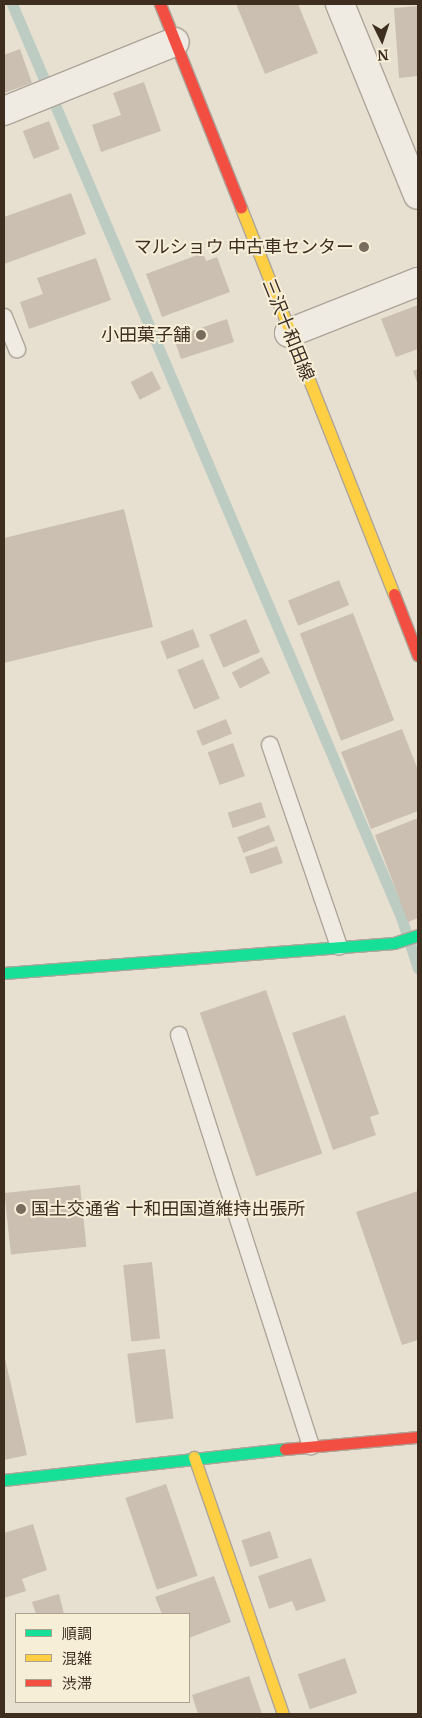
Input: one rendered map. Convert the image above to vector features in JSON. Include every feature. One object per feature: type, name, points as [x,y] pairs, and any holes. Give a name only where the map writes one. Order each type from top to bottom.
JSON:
[{"type":"street","name":"三沢十和田線","points":[[160,4],[418,656]]},
{"type":"street","points":[[340,4],[418,195]]},
{"type":"street","points":[[4,110],[175,42]]},
{"type":"street","points":[[289,334],[418,282]]},
{"type":"street","points":[[4,973],[394,943],[418,935]]},
{"type":"street","points":[[4,1480],[194,1457],[418,1437]]},
{"type":"street","points":[[194,1457],[284,1714]]},
{"type":"lane","points":[[4,317],[17,350]]},
{"type":"lane","points":[[270,745],[339,947]]},
{"type":"lane","points":[[179,1035],[311,1446]]},
{"type":"building","points":[[236,4],[298,4],[318,53],[265,74]]},
{"type":"building","points":[[418,6],[418,76],[399,78],[394,8]]},
{"type":"building","points":[[20,49],[32,83],[4,93],[4,55]]},
{"type":"building","points":[[144,82],[161,131],[101,152],[92,125],[121,115],[113,93]]},
{"type":"building","points":[[49,121],[60,149],[34,159],[23,131]]},
{"type":"building","points":[[71,193],[86,234],[4,264],[4,217]]},
{"type":"building","points":[[203,253],[206,261],[217,257],[230,292],[162,317],[146,274]]},
{"type":"building","points":[[96,258],[111,300],[29,329],[20,302],[43,294],[37,278]]},
{"type":"building","points":[[418,305],[418,349],[396,357],[381,319]]},
{"type":"building","points":[[227,319],[234,342],[181,359],[171,330],[188,325],[189,332]]},
{"type":"building","points":[[418,369],[418,385],[413,371]]},
{"type":"building","points":[[152,371],[161,389],[140,400],[131,382]]},
{"type":"building","points":[[124,509],[153,627],[4,663],[4,538]]},
{"type":"building","points":[[339,580],[349,605],[298,626],[288,601]]},
{"type":"building","points":[[353,613],[394,720],[341,741],[300,633]]},
{"type":"building","points":[[246,619],[260,652],[223,668],[209,635]]},
{"type":"building","points":[[193,629],[200,647],[167,659],[160,642]]},
{"type":"building","points":[[262,657],[270,673],[240,688],[232,672]]},
{"type":"building","points":[[203,659],[220,699],[194,710],[177,670]]},
{"type":"building","points":[[226,719],[232,734],[202,746],[196,731]]},
{"type":"building","points":[[402,729],[418,770],[418,811],[371,829],[341,752]]},
{"type":"building","points":[[233,743],[245,776],[220,785],[208,752]]},
{"type":"building","points":[[261,802],[266,817],[233,828],[228,813]]},
{"type":"building","points":[[418,818],[418,918],[408,922],[375,835]]},
{"type":"building","points":[[269,825],[275,841],[243,853],[237,837]]},
{"type":"building","points":[[277,846],[283,863],[251,874],[245,857]]},
{"type":"building","points":[[266,990],[322,1154],[256,1176],[200,1013]]},
{"type":"building","points":[[345,1015],[379,1114],[370,1117],[376,1135],[333,1150],[292,1033]]},
{"type":"building","points":[[80,1185],[86,1247],[11,1255],[4,1193]]},
{"type":"building","points":[[418,1191],[418,1340],[402,1345],[356,1212]]},
{"type":"building","points":[[152,1262],[160,1339],[131,1342],[123,1265]]},
{"type":"building","points":[[165,1349],[174,1418],[136,1423],[127,1354]]},
{"type":"building","points":[[4,1354],[27,1455],[4,1460]]},
{"type":"building","points":[[166,1484],[198,1576],[157,1590],[125,1498]]},
{"type":"building","points":[[33,1524],[47,1570],[22,1579],[26,1591],[4,1598],[4,1533]]},
{"type":"building","points":[[270,1531],[279,1558],[250,1567],[241,1540]]},
{"type":"building","points":[[311,1558],[326,1601],[296,1611],[292,1601],[269,1609],[258,1576]]},
{"type":"building","points":[[214,1576],[231,1622],[190,1638],[190,1613],[162,1613],[155,1597]]},
{"type":"building","points":[[59,1594],[64,1613],[36,1613],[32,1602]]},
{"type":"building","points":[[345,1658],[357,1693],[310,1709],[298,1674]]},
{"type":"building","points":[[249,1676],[262,1714],[198,1714],[192,1695]]},
{"type":"waterway","points":[[12,4],[401,917],[418,968]]},
{"type":"traffic: fast","points":[[4,973],[394,943],[418,935]]},
{"type":"traffic: fast","points":[[4,1480],[285,1449]]},
{"type":"traffic: slow","points":[[241,208],[394,594]]},
{"type":"traffic: slow","points":[[194,1457],[283,1714]]},
{"type":"traffic: jam","points":[[160,4],[241,208]]},
{"type":"traffic: jam","points":[[394,594],[418,656]]},
{"type":"traffic: jam","points":[[285,1449],[418,1437]]},
{"type":"place","name":"マルショウ 中古車センター","points":[[364,247]]},
{"type":"place","name":"小田菓子舗","points":[[201,335]]},
{"type":"place","name":"国土交通省 十和田国道維持出張所","points":[[21,1209]]}]
